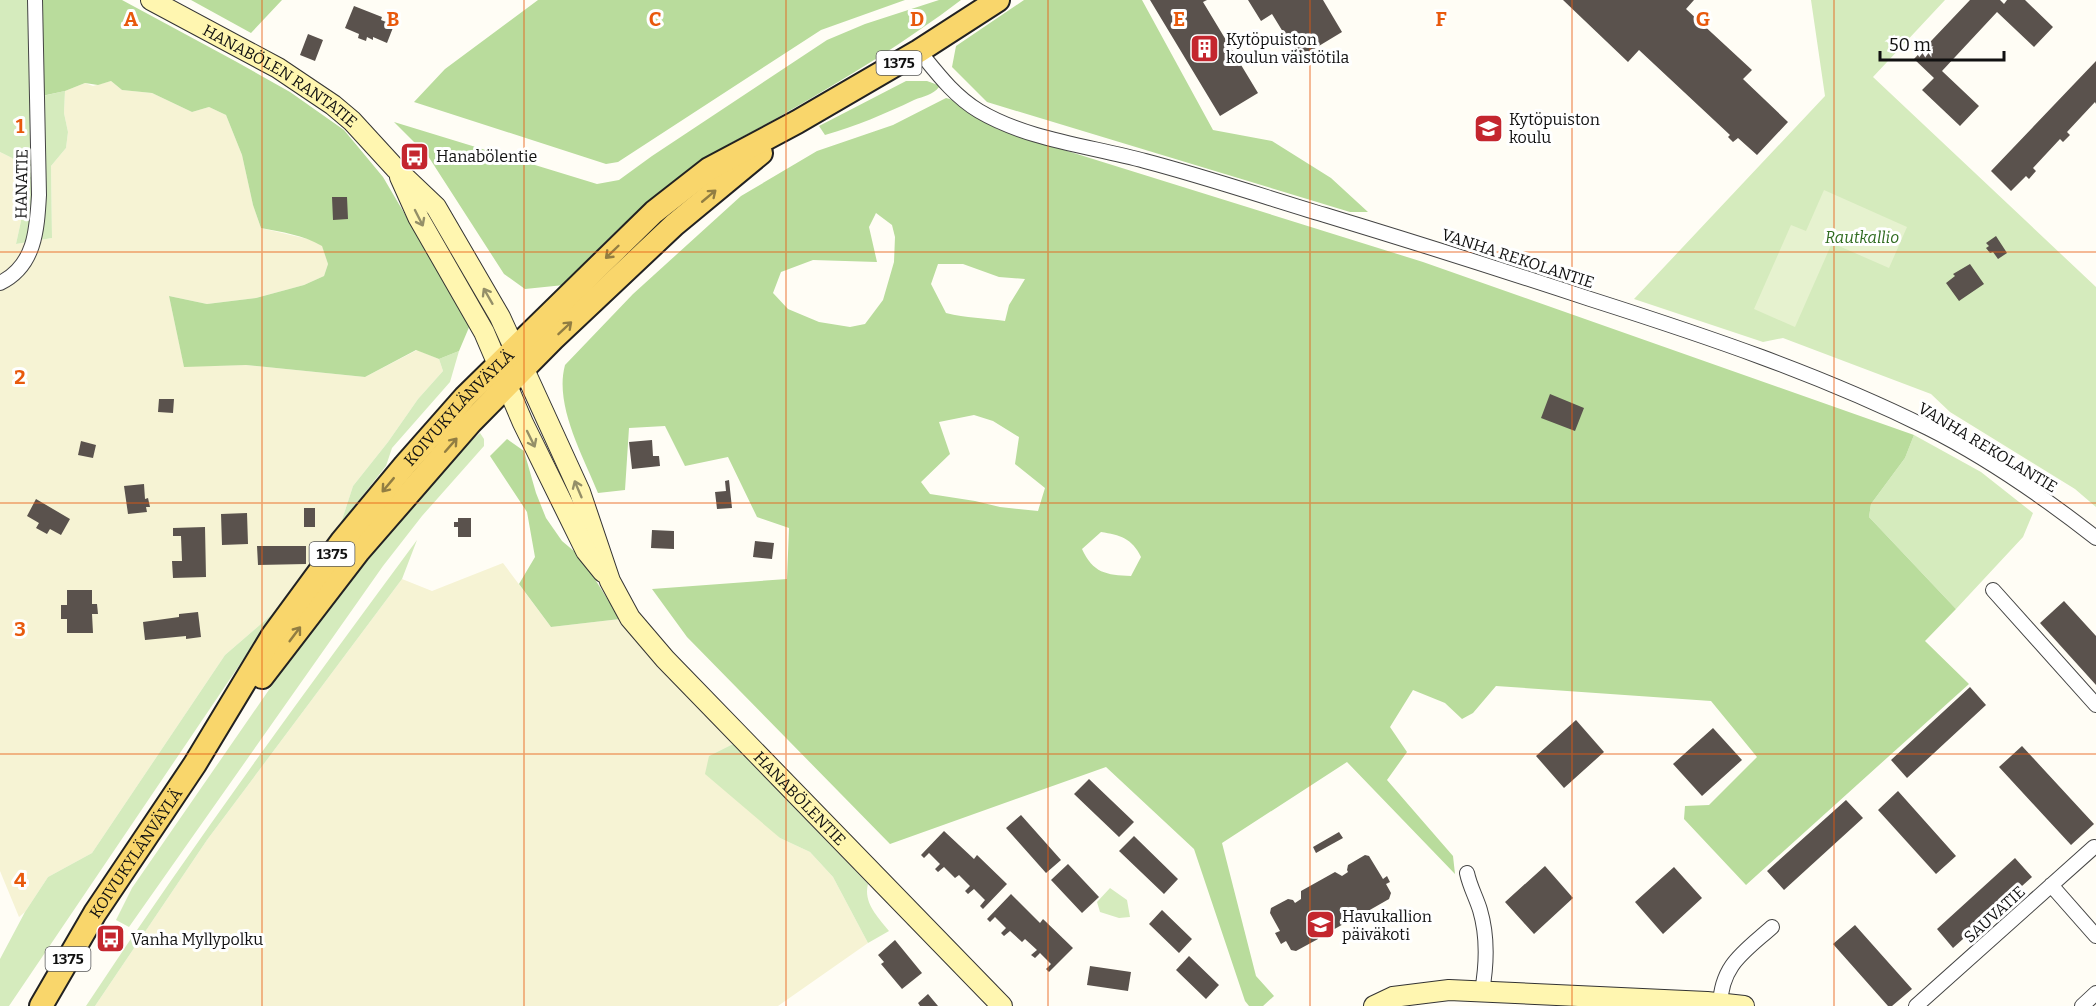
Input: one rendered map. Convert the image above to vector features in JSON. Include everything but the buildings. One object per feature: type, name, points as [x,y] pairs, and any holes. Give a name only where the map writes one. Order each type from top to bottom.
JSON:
[{"type":"main road","name":"KOIVUKYLÄNVÄYLÄ","points":[[41,1006],[95,913],[195,764],[273,635],[342,541],[465,397],[654,212],[709,170],[919,51],[998,0]]},
{"type":"main road","name":"KOIVUKYLÄNVÄYLÄ","points":[[195,764],[358,552],[471,423],[523,369],[674,225],[797,122]]},
{"type":"street","name":"HANATIE","points":[[0,283],[17,272],[28,257],[34,242],[37,224],[39,195],[35,0]]},
{"type":"street","name":"HANABÖLEN RANTATIE","points":[[151,0],[278,68],[333,105],[352,121],[396,169],[436,207],[500,317],[523,369]]},
{"type":"street","name":"VANHA REKOLANTIE","points":[[919,51],[950,87],[975,109],[1024,131],[1147,161],[1396,237],[1700,333],[1822,380],[1931,429],[2016,480],[2096,538]]},
{"type":"street","name":"HANABÖLEN RANTATIE","points":[[396,169],[418,217],[484,332],[498,364]]},
{"type":"street","name":"HANABÖLENTIE","points":[[498,364],[523,423],[586,551],[610,581]]},
{"type":"street","name":"HANABÖLENTIE","points":[[523,369],[580,492],[610,581],[630,618],[665,659],[1002,1006]]},
{"type":"street","points":[[1993,591],[2096,705]]},
{"type":"street","name":"SAUVATIE","points":[[1916,1006],[2094,847]]},
{"type":"street","points":[[1467,873],[1471,890],[1480,909],[1487,940],[1486,970],[1482,991]]},
{"type":"street","points":[[2051,885],[2096,936]]},
{"type":"street","points":[[1720,1004],[1721,986],[1726,972],[1735,960],[1772,927]]},
{"type":"street","points":[[1374,1006],[1393,997],[1449,990],[1744,1006]]},
{"type":"street","points":[[2082,1006],[2096,993]]},
{"type":"shaded area","points":[[111,81],[122,90],[152,93],[192,112],[209,107],[226,115],[242,155],[253,205],[261,228],[312,240],[322,245],[328,264],[324,276],[304,285],[256,298],[207,304],[169,296],[184,366],[246,365],[365,377],[417,350],[439,359],[443,371],[418,399],[353,486],[341,523],[276,611],[225,655],[92,853],[48,877],[25,912],[19,917],[0,871],[0,152],[12,158],[22,171],[21,221],[16,244],[52,238],[51,166],[66,148],[68,132],[64,113],[65,91],[85,83],[93,86]]},
{"type":"shaded area","points":[[503,563],[551,627],[620,619],[648,655],[733,744],[709,756],[780,838],[810,852],[833,877],[868,943],[778,1006],[95,1006],[207,840],[402,579],[432,591]]},
{"type":"green space","points":[[0,0],[43,0],[35,7],[38,97],[65,91],[64,113],[68,132],[66,148],[51,166],[52,238],[16,244],[21,221],[22,171],[12,158],[0,152]]},
{"type":"green space","points":[[43,0],[122,0],[290,92],[344,130],[383,177],[470,325],[459,351],[439,359],[416,350],[365,377],[246,365],[184,367],[169,296],[207,304],[256,298],[304,285],[324,276],[328,264],[322,246],[300,237],[261,228],[253,205],[242,155],[226,115],[209,107],[192,112],[152,93],[122,90],[111,81],[98,85],[85,83],[65,91],[37,97],[35,7]]},
{"type":"green space","points":[[191,0],[282,0],[251,33]]},
{"type":"green space","points":[[538,0],[905,0],[821,30],[618,162],[606,164],[414,102],[445,69]]},
{"type":"green space","points":[[939,0],[961,0],[877,58],[683,174],[629,219],[564,285],[525,289],[504,274],[428,156],[394,122],[597,184],[619,180],[827,40],[865,24]]},
{"type":"green space","points":[[1024,0],[1142,0],[1213,130],[1272,141],[1331,178],[1368,212],[1350,212],[987,102],[952,67],[956,46]]},
{"type":"green space","name":"Rautkallio","points":[[1811,0],[1945,0],[1873,77],[2096,287],[2096,507],[2075,489],[1950,412],[1931,394],[1783,338],[1763,342],[1634,299],[1825,96]]},
{"type":"green space","points":[[906,81],[927,81],[939,87],[928,95],[825,135],[819,126]]},
{"type":"green space","points":[[946,98],[950,99],[997,129],[1423,262],[1914,435],[1905,458],[1871,504],[1869,517],[1956,609],[1925,641],[1969,684],[1746,885],[1684,819],[1685,806],[1709,805],[1757,757],[1711,701],[1496,686],[1473,713],[1462,719],[1445,703],[1413,690],[1390,727],[1407,752],[1387,780],[1453,856],[1455,874],[1347,762],[1222,843],[1256,976],[1274,996],[1263,1006],[1249,1006],[1245,1001],[1194,849],[1106,767],[890,844],[687,637],[652,589],[787,579],[789,528],[757,517],[728,457],[685,466],[665,426],[629,428],[625,490],[598,493],[572,430],[563,397],[563,380],[565,365],[633,294],[741,196],[817,151],[893,125]],"holes":[[[876,213],[892,225],[895,237],[894,262],[883,300],[865,324],[850,327],[819,322],[788,309],[773,293],[781,272],[813,260],[877,262],[869,227]],[[938,264],[963,264],[999,277],[1025,279],[1009,305],[1005,321],[946,313],[931,284]],[[974,415],[993,421],[1019,437],[1015,464],[1045,488],[1038,511],[1000,507],[930,494],[921,482],[950,454],[939,422]],[[1101,532],[1125,539],[1134,546],[1141,557],[1131,576],[1114,575],[1096,568],[1082,549]]]},
{"type":"green space","points":[[1824,190],[1907,227],[1889,268],[1832,243],[1795,327],[1754,309],[1791,225],[1806,231]]},
{"type":"green space","points":[[459,351],[450,382],[392,448],[386,466],[341,523],[353,486],[418,399],[443,371],[439,359]]},
{"type":"green space","points":[[480,433],[484,439],[484,446],[422,516],[383,566],[129,927],[116,920],[132,888],[302,642],[380,543]]},
{"type":"green space","points":[[1914,435],[1981,472],[2033,513],[2023,537],[1956,609],[1869,517],[1871,504],[1905,458]]},
{"type":"green space","points":[[507,439],[524,451],[546,518],[562,541],[581,557],[620,619],[551,627],[519,584],[535,557],[527,512],[490,456]]},
{"type":"green space","points":[[417,540],[402,579],[207,840],[95,1006],[86,1006],[207,829]]},
{"type":"green space","points":[[276,611],[9,1006],[0,1006],[0,959],[25,912],[48,877],[92,853],[225,655]]},
{"type":"green space","points":[[733,744],[868,884],[870,904],[889,931],[868,943],[833,877],[810,852],[780,838],[705,774],[709,756]]},
{"type":"green space","points":[[1110,888],[1127,900],[1130,917],[1119,918],[1100,912],[1097,902]]},
{"type":"place","name":"Kytöpuiston koulun väistötila","points":[[1205,48]]},
{"type":"place","name":"Kytöpuiston koulu","points":[[1488,128]]},
{"type":"place","name":"Hanabölentie","points":[[415,156]]},
{"type":"place","name":"Havukallion päiväkoti","points":[[1321,925]]},
{"type":"place","name":"Vanha Myllypolku","points":[[110,939]]}]
